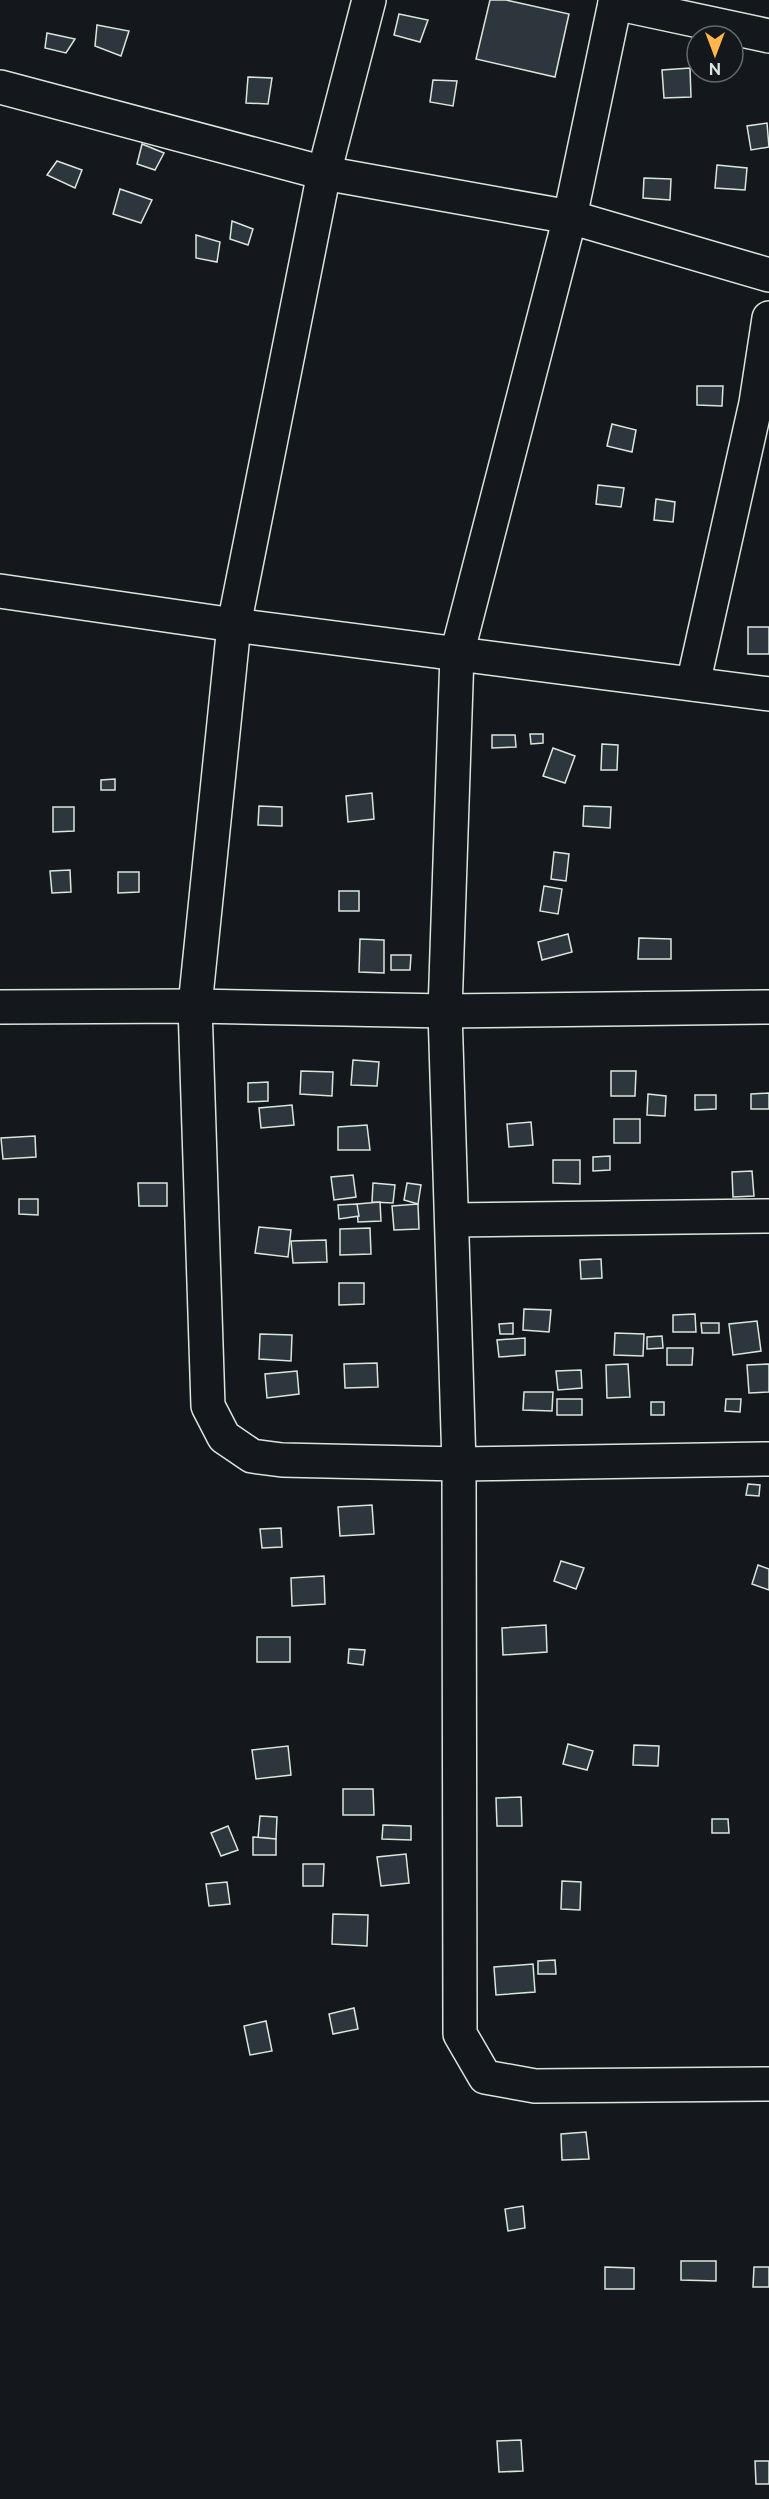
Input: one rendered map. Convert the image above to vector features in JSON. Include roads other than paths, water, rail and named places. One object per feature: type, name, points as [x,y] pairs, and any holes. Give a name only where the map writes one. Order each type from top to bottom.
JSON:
[{"type":"street","points":[[369,0],[324,173],[234,625],[195,1006],[208,1406],[224,1437],[252,1456],[282,1460],[459,1464],[769,1459]]},
{"type":"street","points":[[769,36],[616,1],[570,217],[457,654],[445,1011],[459,1464],[460,2034],[485,2077],[535,2086],[769,2084]]},
{"type":"street","points":[[0,87],[324,173],[570,217],[769,275]]},
{"type":"street","points":[[693,684],[756,403],[769,318]]},
{"type":"street","points":[[0,591],[234,625],[769,694]]},
{"type":"street","points":[[0,1007],[195,1006],[445,1011],[769,1007]]},
{"type":"street","points":[[452,1220],[769,1216]]}]
